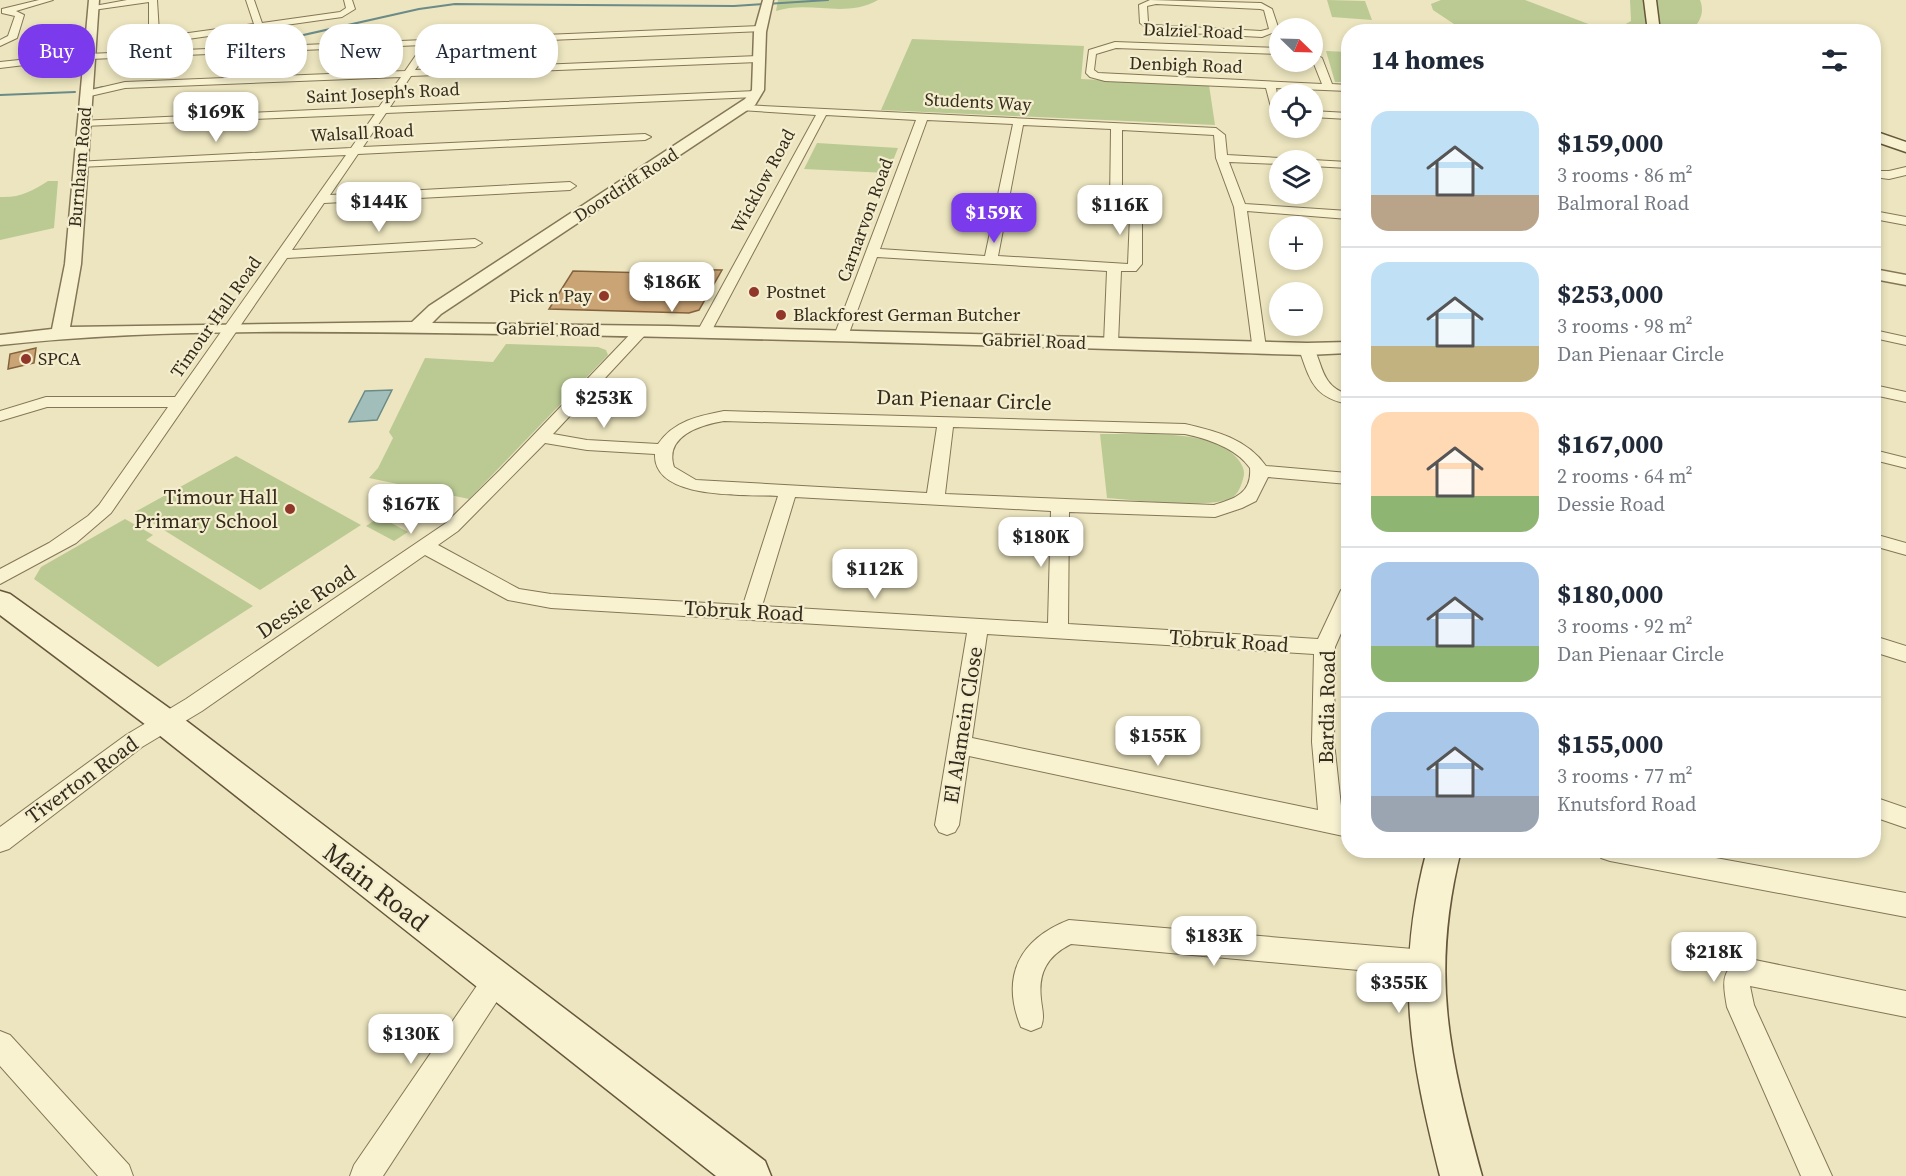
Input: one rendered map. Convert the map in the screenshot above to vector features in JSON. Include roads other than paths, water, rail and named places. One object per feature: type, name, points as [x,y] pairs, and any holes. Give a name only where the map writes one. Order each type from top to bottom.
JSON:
[{"type":"main road","points":[[1650,0],[1653,24]]},
{"type":"main road","points":[[1881,138],[1906,147]]},
{"type":"main road","name":"Main Road","points":[[0,601],[165,722],[750,1176]]},
{"type":"main road","points":[[1442,858],[1431,902],[1425,963],[1430,1045],[1461,1176]]},
{"type":"street","points":[[4,12],[49,0]]},
{"type":"street","points":[[93,4],[147,0]]},
{"type":"street","points":[[153,0],[154,35],[157,38],[205,34]]},
{"type":"street","points":[[250,0],[258,24]]},
{"type":"street","points":[[273,24],[342,14],[351,9],[348,0]]},
{"type":"street","points":[[1155,1],[1262,6],[1268,9],[1274,30],[1268,34],[1223,32],[1147,27],[1143,23],[1143,5],[1155,1]]},
{"type":"street","name":"Burnham Road","points":[[92,24],[93,4]]},
{"type":"street","points":[[756,94],[759,85],[760,29],[767,4]]},
{"type":"street","points":[[0,44],[12,38],[20,15],[4,12]]},
{"type":"street","points":[[558,37],[760,29]]},
{"type":"street","points":[[1223,32],[1226,49]]},
{"type":"street","points":[[95,56],[415,43]]},
{"type":"street","name":"Dalziel Road","points":[[1094,75],[1089,71],[1091,54],[1122,45],[1269,51]]},
{"type":"street","points":[[86,91],[125,85],[758,59]]},
{"type":"street","points":[[0,65],[18,63]]},
{"type":"street","name":"Timour Hall Road","points":[[0,577],[92,524],[105,509],[415,64]]},
{"type":"street","points":[[1322,72],[1328,87]]},
{"type":"street","name":"Denbigh Road","points":[[1094,75],[1269,85]]},
{"type":"street","name":"Burnham Road","points":[[60,333],[73,264],[87,78]]},
{"type":"street","name":"Denbigh Road","points":[[1323,87],[1341,88]]},
{"type":"street","name":"Doordrift Road","points":[[416,328],[435,310],[744,108],[756,94]]},
{"type":"street","name":"Saint Joseph's Road","points":[[83,123],[756,94]]},
{"type":"street","name":"Students Way","points":[[744,108],[1211,129],[1216,130],[1219,135],[1222,158]]},
{"type":"street","name":"Wicklow Road","points":[[704,332],[823,111]]},
{"type":"street","points":[[1323,115],[1341,116]]},
{"type":"street","name":"Carnarvon Road","points":[[841,336],[923,116]]},
{"type":"street","points":[[991,260],[1019,120]]},
{"type":"street","points":[[873,253],[1131,268],[1135,264],[1136,214],[1116,202],[1117,125]]},
{"type":"street","name":"Walsall Road","points":[[79,164],[645,137]]},
{"type":"street","points":[[1258,348],[1240,207],[1222,158],[1269,160]]},
{"type":"street","points":[[1323,164],[1341,165]]},
{"type":"street","points":[[1881,174],[1906,171]]},
{"type":"street","points":[[322,199],[570,186]]},
{"type":"street","points":[[1240,207],[1341,214]]},
{"type":"street","points":[[1881,216],[1906,221]]},
{"type":"street","points":[[284,254],[475,243]]},
{"type":"street","points":[[1111,343],[1114,267]]},
{"type":"street","points":[[1881,275],[1906,280]]},
{"type":"street","name":"Gabriel Road","points":[[0,340],[60,333],[232,328],[416,328],[704,332],[1258,348],[1341,348]]},
{"type":"street","name":"Dessie Road","points":[[165,722],[198,703],[426,547],[472,510],[641,331]]},
{"type":"street","points":[[1881,336],[1906,341]]},
{"type":"street","points":[[1307,349],[1321,388],[1341,397]]},
{"type":"street","points":[[1881,392],[1906,397]]},
{"type":"street","points":[[0,416],[45,402],[181,402]]},
{"type":"street","name":"Dan Pienaar Circle","points":[[664,448],[673,436],[688,426],[706,419],[724,416],[1185,429],[1206,432],[1243,449],[1259,471]]},
{"type":"street","points":[[935,499],[946,422]]},
{"type":"street","points":[[542,437],[587,445],[664,448],[663,459],[668,470],[693,485],[1060,506],[1215,511],[1253,494],[1259,471],[1341,477]]},
{"type":"street","points":[[1881,457],[1906,463]]},
{"type":"street","points":[[751,611],[788,491]]},
{"type":"street","points":[[1058,630],[1060,506]]},
{"type":"street","points":[[1881,542],[1906,549]]},
{"type":"street","name":"Tobruk Road","points":[[426,547],[514,596],[551,601],[751,611],[1325,647]]},
{"type":"street","name":"Bardia Road","points":[[1340,826],[1323,742],[1325,647],[1341,612]]},
{"type":"street","name":"El Alamein Close","points":[[947,825],[978,625]]},
{"type":"street","points":[[1881,646],[1906,654]]},
{"type":"street","name":"Tiverton Road","points":[[3,835],[134,741],[165,722]]},
{"type":"street","points":[[959,745],[1340,826]]},
{"type":"street","points":[[1881,809],[1906,818]]},
{"type":"street","points":[[1653,858],[1906,905]]},
{"type":"street","points":[[1031,1017],[1025,982],[1030,966],[1039,951],[1052,939],[1069,932],[1425,963]]},
{"type":"street","points":[[1817,1176],[1742,1007],[1737,981],[1743,974],[1755,973],[1906,1004]]},
{"type":"street","points":[[365,1176],[496,980]]},
{"type":"street","points":[[0,1045],[118,1176]]},
{"type":"water","points":[[392,390],[377,420],[349,422],[365,391]]},
{"type":"waterway","points":[[307,34],[419,9],[455,4],[734,6],[828,0]]},
{"type":"waterway","points":[[94,89],[103,87]]},
{"type":"waterway","points":[[0,95],[75,92]]},
{"type":"place","name":"Postnet","points":[[754,292]]},
{"type":"place","name":"Pick n Pay","points":[[604,296]]},
{"type":"place","name":"Blackforest German Butcher","points":[[781,315]]},
{"type":"place","name":"SPCA","points":[[26,359]]},
{"type":"place","name":"Timour Hall Primary School","points":[[290,509]]}]
